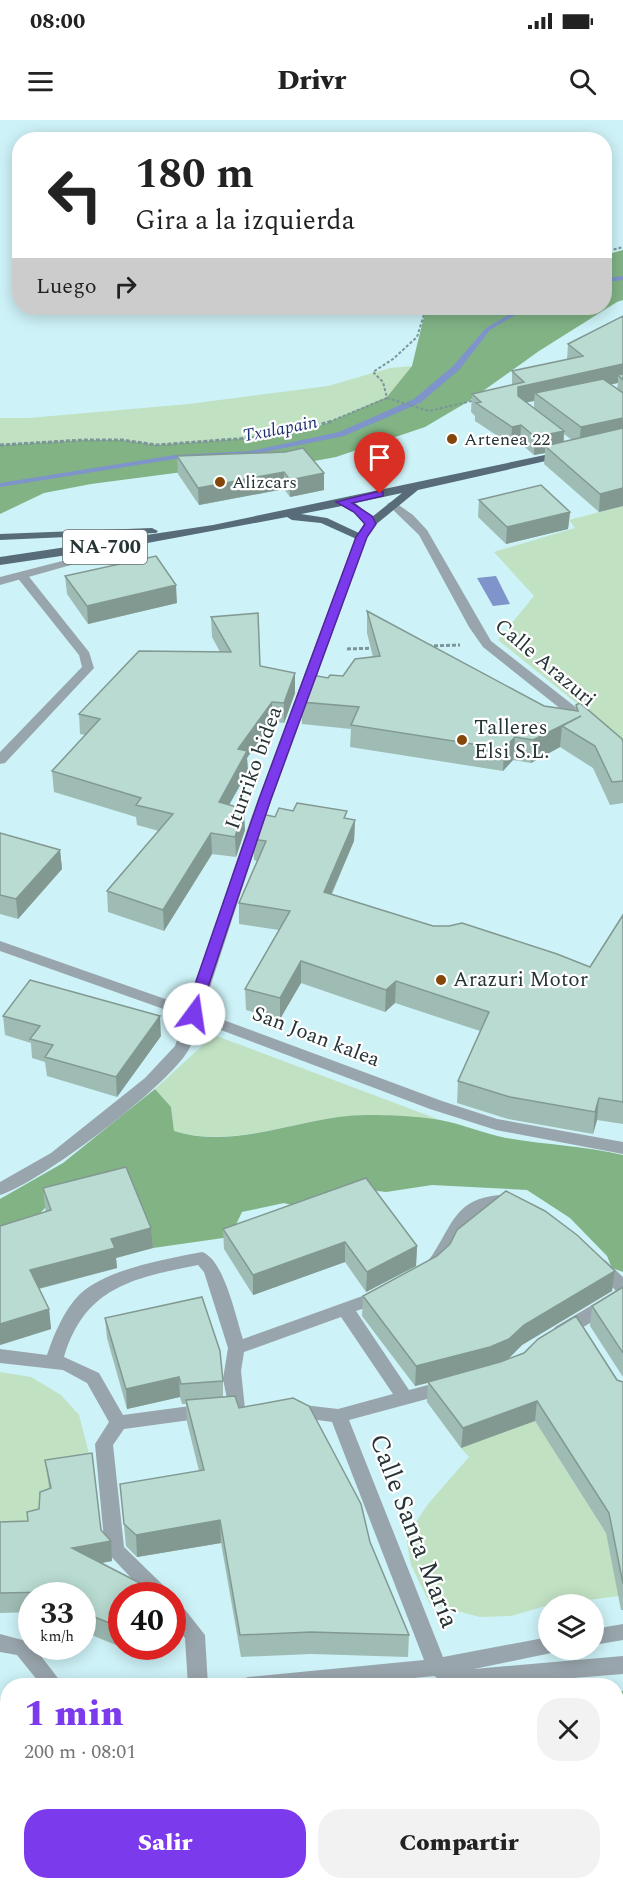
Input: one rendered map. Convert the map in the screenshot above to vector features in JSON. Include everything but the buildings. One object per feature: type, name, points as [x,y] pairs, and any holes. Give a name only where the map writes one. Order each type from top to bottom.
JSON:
[{"type":"main road","name":"NA-700","points":[[0,561],[119,545],[272,516],[418,486],[572,448]]},
{"type":"main road","points":[[272,516],[323,520],[361,537],[370,524],[418,486]]},
{"type":"main road","points":[[342,502],[358,510],[369,519],[370,524]]},
{"type":"main road","points":[[0,537],[209,528]]},
{"type":"street","name":"Calle Arazuri","points":[[393,504],[423,530],[474,628],[487,644],[593,727]]},
{"type":"street","name":"Iturriko bidea","points":[[194,1014],[257,821],[361,537]]},
{"type":"street","points":[[0,581],[74,561],[119,545]]},
{"type":"street","points":[[0,760],[88,669],[85,655],[22,576]]},
{"type":"street","name":"San Joan kalea","points":[[0,946],[194,1014],[476,1118],[496,1124],[623,1148]]},
{"type":"street","points":[[0,1189],[57,1157],[151,1082],[182,1048],[194,1014]]},
{"type":"street","points":[[418,1276],[440,1260],[456,1226],[474,1206],[497,1200],[518,1204],[525,1208]]},
{"type":"street","points":[[588,1253],[623,1287]]},
{"type":"street","points":[[54,1362],[61,1335],[86,1299],[104,1286],[173,1263],[202,1258],[212,1270],[237,1348],[233,1358],[232,1386],[236,1409]]},
{"type":"street","points":[[237,1348],[345,1309],[399,1286]]},
{"type":"street","points":[[548,1340],[623,1295]]},
{"type":"street","points":[[345,1309],[368,1340],[404,1397]]},
{"type":"street","points":[[576,1323],[587,1341]]},
{"type":"street","points":[[0,1356],[66,1364],[93,1378],[118,1423]]},
{"type":"street","points":[[277,1409],[338,1416],[459,1384]]},
{"type":"street","points":[[147,1582],[115,1550],[104,1444],[118,1423],[175,1414],[257,1407]]},
{"type":"street","name":"Calle Santa María","points":[[338,1416],[350,1439],[437,1667]]},
{"type":"street","points":[[186,1624],[195,1635],[198,1678]]},
{"type":"street","points":[[604,1635],[623,1632]]},
{"type":"street","points":[[0,1643],[23,1648],[47,1678]]},
{"type":"street","points":[[328,1678],[437,1667],[538,1648]]},
{"type":"street","points":[[437,1667],[454,1678],[623,1665]]},
{"type":"path","points":[[387,398],[383,382],[373,372],[393,359],[417,337],[424,315]]},
{"type":"path","points":[[0,445],[122,440],[157,446],[275,436],[322,425],[387,398],[429,411],[477,400]]},
{"type":"path","points":[[427,646],[487,644]]},
{"type":"path","points":[[320,650],[379,648]]},
{"type":"green space","points":[[623,250],[623,300],[612,305],[612,253]]},
{"type":"green space","points":[[424,315],[596,315],[539,351],[469,401],[425,427],[336,457],[276,468],[221,467],[91,484],[44,493],[0,514],[0,445],[122,440],[157,445],[275,436],[322,425],[387,397],[412,366]]},
{"type":"green space","points":[[412,366],[387,398],[322,425],[275,436],[157,445],[121,440],[84,440],[0,445],[0,418],[29,418],[189,404],[328,386],[390,368]]},
{"type":"green space","points":[[623,506],[623,738],[621,739],[498,640],[534,596],[494,552],[575,528],[569,520]]},
{"type":"green space","points":[[214,1035],[440,1120],[366,1115],[221,1137],[198,1136],[174,1131],[171,1107],[155,1089]]},
{"type":"green space","points":[[155,1089],[171,1107],[174,1131],[198,1136],[246,1135],[343,1117],[394,1116],[440,1120],[506,1138],[623,1155],[623,1272],[612,1268],[607,1256],[570,1218],[527,1190],[432,1185],[386,1192],[362,1189],[310,1210],[284,1203],[242,1212],[230,1237],[153,1248],[128,1187],[45,1208],[11,1243],[0,1247],[0,1199],[63,1163]]},
{"type":"green space","points":[[0,1372],[31,1377],[61,1395],[79,1415],[94,1473],[54,1508],[0,1542]]},
{"type":"green space","points":[[535,1421],[606,1533],[619,1596],[604,1598],[604,1594],[538,1594],[538,1608],[511,1616],[480,1617],[430,1604],[411,1565],[406,1537],[428,1504],[469,1457],[461,1448]]},
{"type":"water","points":[[496,576],[510,604],[493,606],[477,578]]},
{"type":"waterway","name":"Txulapain","points":[[612,279],[623,278]]},
{"type":"waterway","name":"Txulapain","points":[[0,485],[175,457],[250,453],[341,434],[417,401],[456,368],[488,329],[512,315]]},
{"type":"place","name":"Artenea 22","points":[[452,439]]},
{"type":"place","name":"Alizcars","points":[[220,482]]},
{"type":"place","name":"Talleres Elsi S.L.","points":[[462,740]]},
{"type":"place","name":"Arazuri Motor","points":[[441,980]]},
{"type":"route","points":[[194,1014],[201,987],[304,689],[361,537],[370,524],[369,519],[358,510],[342,502],[380,494]]}]
